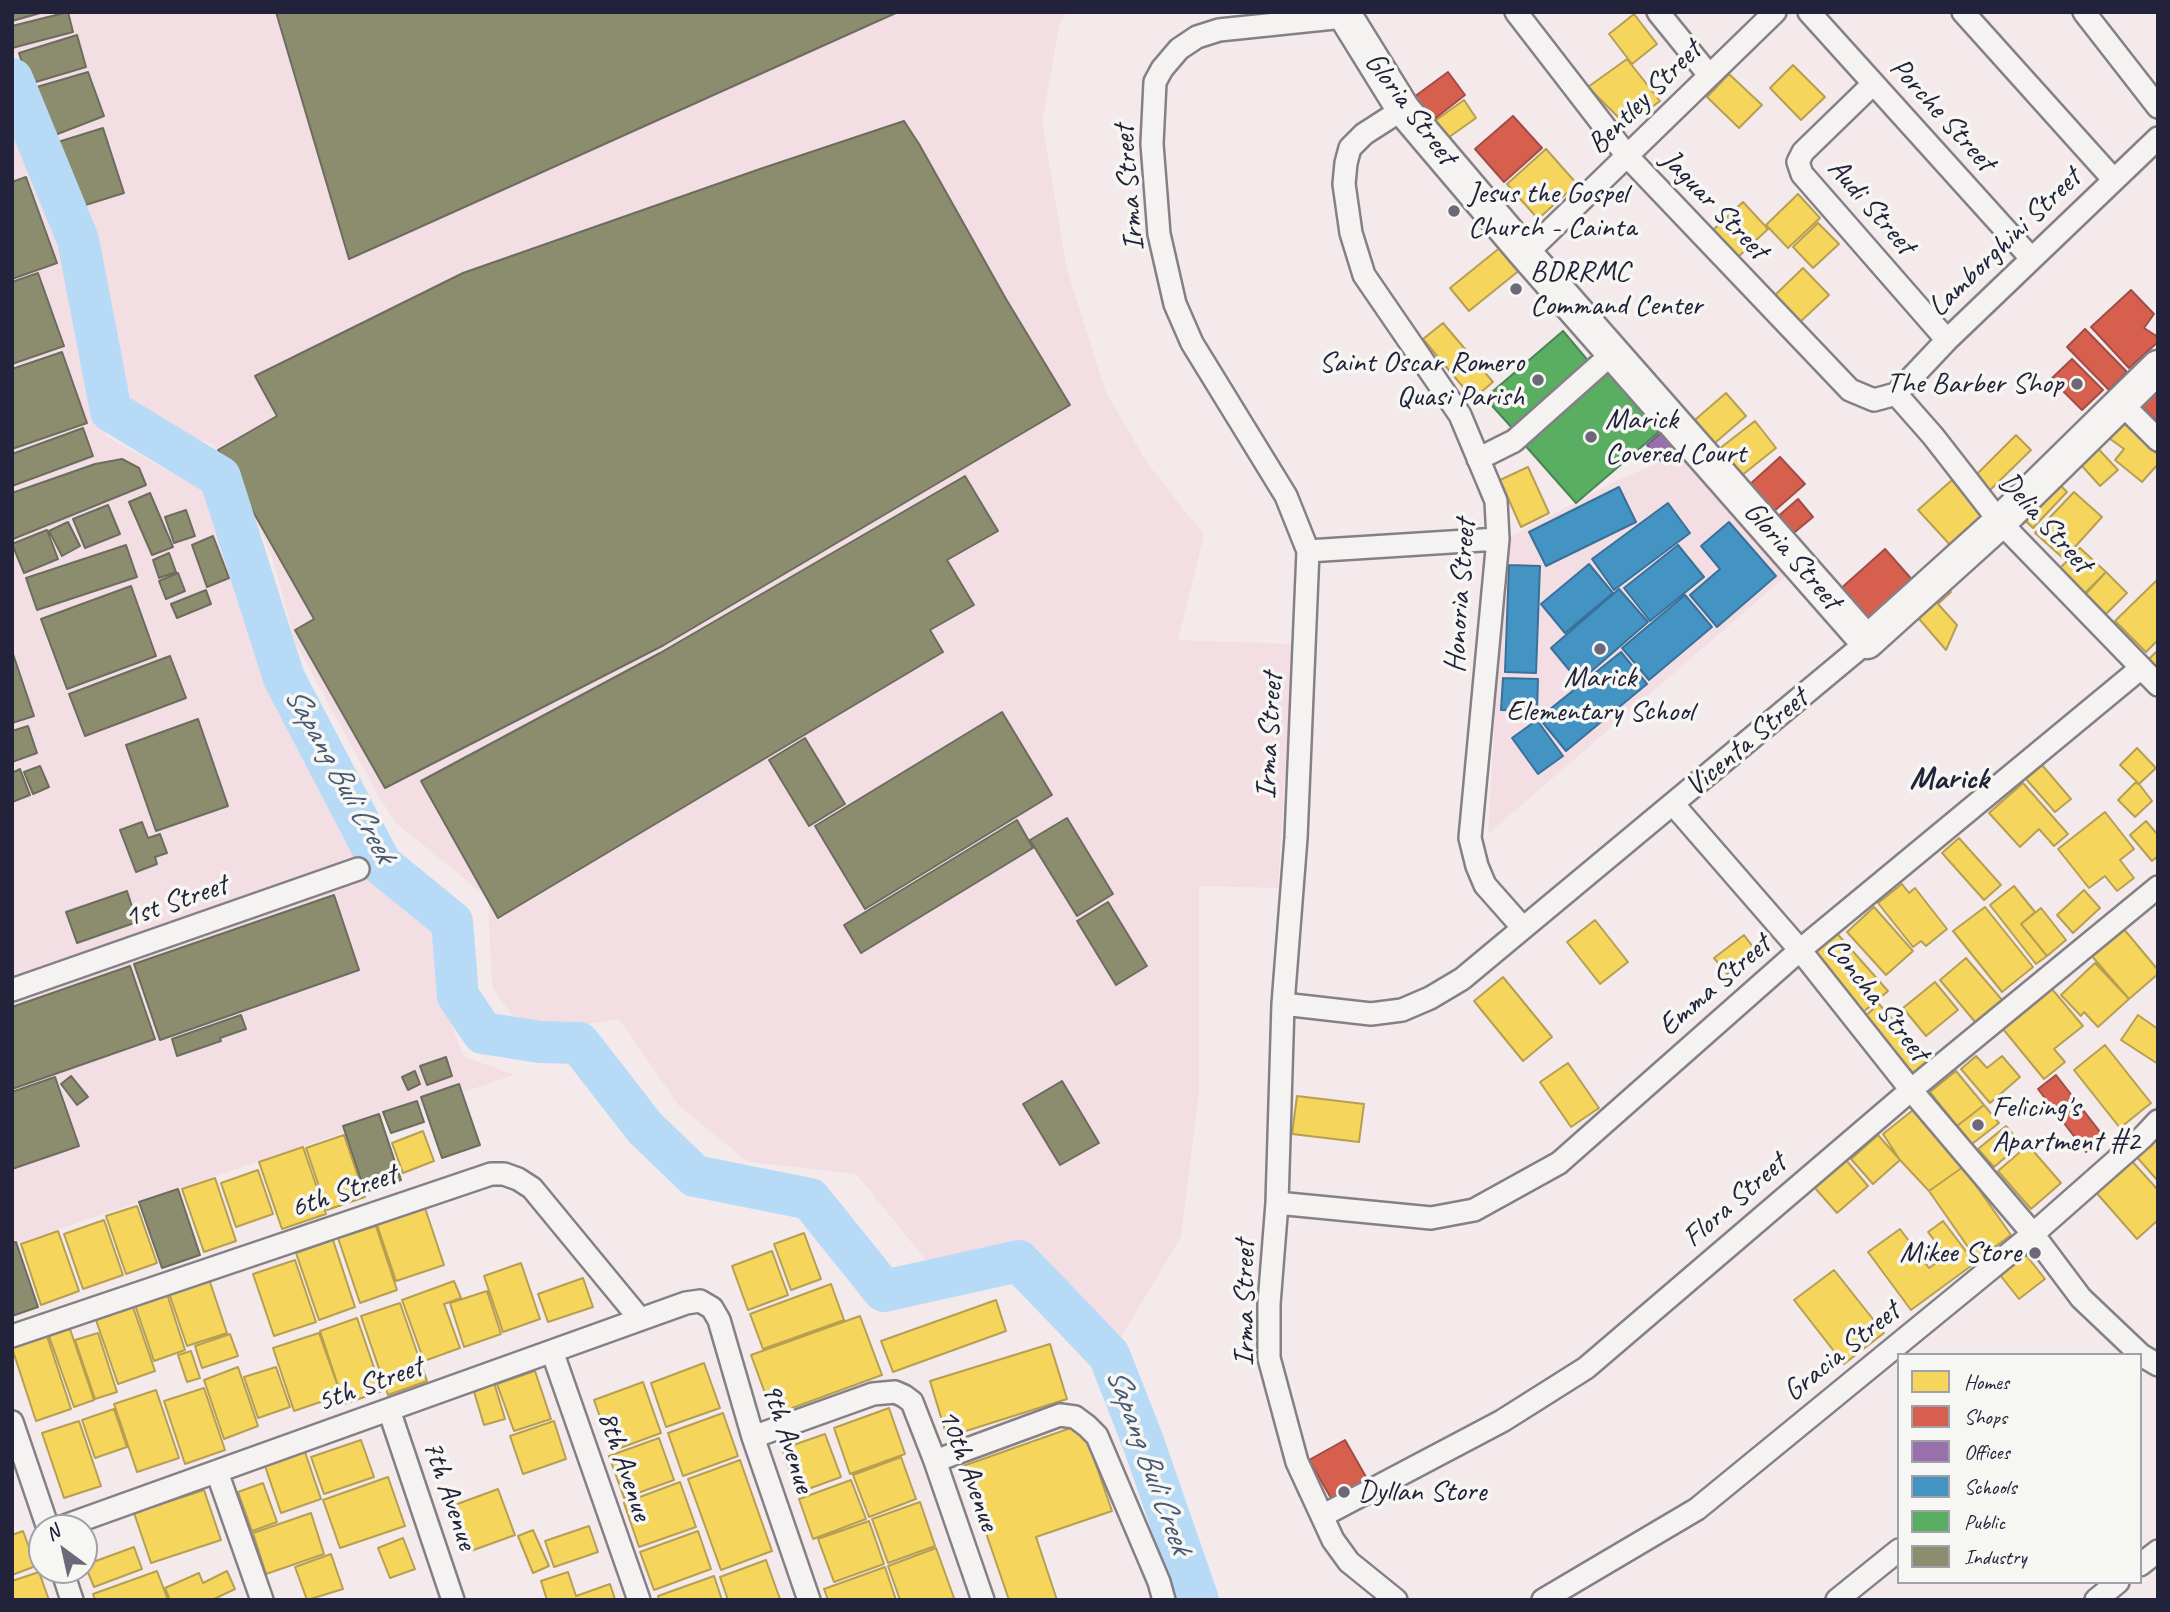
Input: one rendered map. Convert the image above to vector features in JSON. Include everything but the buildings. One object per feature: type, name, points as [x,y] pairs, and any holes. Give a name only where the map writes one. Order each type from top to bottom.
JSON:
[{"type":"street","name":"Jaguar Street","points":[[1516,12],[1628,157],[1850,390],[1874,400],[1896,394]]},
{"type":"street","points":[[1658,12],[1709,75]]},
{"type":"street","name":"Bentley Street","points":[[1526,254],[1775,12]]},
{"type":"street","name":"Porche Street","points":[[1809,12],[2031,258]]},
{"type":"street","points":[[1964,12],[2113,180]]},
{"type":"street","points":[[2084,12],[2158,107]]},
{"type":"street","name":"Gloria Street","points":[[1343,14],[1403,108],[1526,254],[1867,642]]},
{"type":"street","name":"Irma Street","points":[[1343,14],[1219,30],[1197,37],[1179,49],[1155,82],[1152,144],[1160,234],[1175,304],[1192,343],[1286,496],[1308,551],[1296,838],[1283,1004],[1277,1203],[1269,1304],[1269,1358],[1297,1462],[1333,1540],[1349,1562],[1396,1600]]},
{"type":"street","name":"Audi Street","points":[[1873,84],[1803,152],[1798,162],[1802,174],[1947,340]]},
{"type":"street","name":"Honoria Street","points":[[1403,108],[1364,134],[1350,148],[1344,184],[1351,233],[1364,275],[1460,415],[1496,501],[1498,539],[1470,838],[1485,885],[1522,929]]},
{"type":"street","name":"Lamborghini Street","points":[[1896,394],[1947,340],[2158,138]]},
{"type":"street","points":[[1478,459],[1514,441],[1614,352]]},
{"type":"street","name":"Vicenta Street","points":[[1283,1004],[1371,1014],[1402,1010],[1430,999],[1462,979],[1867,642],[2000,522],[2158,367]]},
{"type":"street","name":"Delia Street","points":[[1896,394],[1933,436],[2000,522],[2158,685]]},
{"type":"street","points":[[2122,404],[2158,440]]},
{"type":"street","points":[[1308,551],[1498,539]]},
{"type":"street","name":"Emma Street","points":[[1277,1203],[1431,1218],[1474,1210],[1559,1163],[1801,950],[2141,668]]},
{"type":"street","name":"Concha Street","points":[[1673,804],[1801,950],[1911,1090],[2033,1234],[2081,1298],[2140,1353]]},
{"type":"street","name":"1st Street","points":[[12,990],[358,869]]},
{"type":"street","name":"Flora Street","points":[[1322,1516],[1502,1421],[1586,1368],[1911,1090],[2158,887]]},
{"type":"street","name":"Gracia Street","points":[[1543,1600],[1697,1508],[2033,1234],[2158,1121]]},
{"type":"street","name":"6th Street","points":[[12,1336],[491,1174],[511,1176],[532,1188],[640,1319]]},
{"type":"street","name":"5th Street","points":[[98,1514],[640,1319],[686,1303],[701,1301]]},
{"type":"street","name":"9th Avenue","points":[[701,1301],[712,1308],[719,1320],[753,1437],[809,1600]]},
{"type":"street","name":"8th Avenue","points":[[552,1351],[639,1600]]},
{"type":"street","name":"10th Avenue","points":[[753,1437],[873,1394],[895,1391],[912,1402],[983,1600]]},
{"type":"street","name":"7th Avenue","points":[[389,1410],[453,1600]]},
{"type":"street","points":[[935,1461],[1060,1415],[1074,1417],[1097,1436],[1159,1582],[1164,1600]]},
{"type":"street","points":[[12,1422],[43,1514]]},
{"type":"street","points":[[217,1472],[262,1600]]},
{"type":"street","points":[[2142,1563],[2158,1551]]},
{"type":"street","points":[[1836,1600],[1897,1552]]},
{"type":"street","points":[[2096,1600],[2116,1584]]},
{"type":"shaded area","points":[[12,12],[1067,12],[1060,21],[1042,122],[1067,269],[1106,393],[1148,464],[1204,535],[1178,640],[1293,644],[1278,888],[1199,886],[1199,1092],[1181,1237],[1119,1340],[1036,1247],[934,1270],[856,1174],[748,1162],[679,1106],[619,1019],[552,1030],[512,1015],[492,987],[488,898],[396,823],[379,797],[295,642],[272,557],[229,459],[212,444],[140,421],[116,360],[87,251],[12,47]]},
{"type":"shaded area","points":[[12,118],[60,254],[106,436],[216,498],[284,694],[367,874],[433,924],[442,998],[463,1056],[514,1075],[12,1245]]},
{"type":"shaded area","name":"Marick Elementary School","points":[[1686,452],[1785,577],[1488,834],[1504,562],[1508,538],[1617,480]]},
{"type":"waterway","name":"Sapang Buli Creek","points":[[12,79],[78,240],[111,411],[220,477],[284,678],[381,864],[452,922],[458,996],[483,1033],[540,1042],[579,1043],[645,1128],[695,1176],[810,1199],[884,1291],[1019,1261],[1109,1355],[1142,1439],[1198,1600]]},
{"type":"place","name":"Jesus the Gospel Church - Cainta","points":[[1454,211]]},
{"type":"place","name":"BDRRMC Command Center","points":[[1516,289]]},
{"type":"place","name":"Saint Oscar Romero Quasi Parish","points":[[1538,380]]},
{"type":"place","name":"The Barber Shop","points":[[2077,384]]},
{"type":"place","name":"Marick Covered Court","points":[[1591,437]]},
{"type":"place","name":"Marick Elementary School","points":[[1600,649]]},
{"type":"place","name":"Felicing's Apartment #2","points":[[1978,1125]]},
{"type":"place","name":"Mikee Store","points":[[2035,1253]]},
{"type":"place","name":"Dyllan Store","points":[[1344,1492]]},
{"type":"district","name":"Marick","points":[[1949,780]]}]
